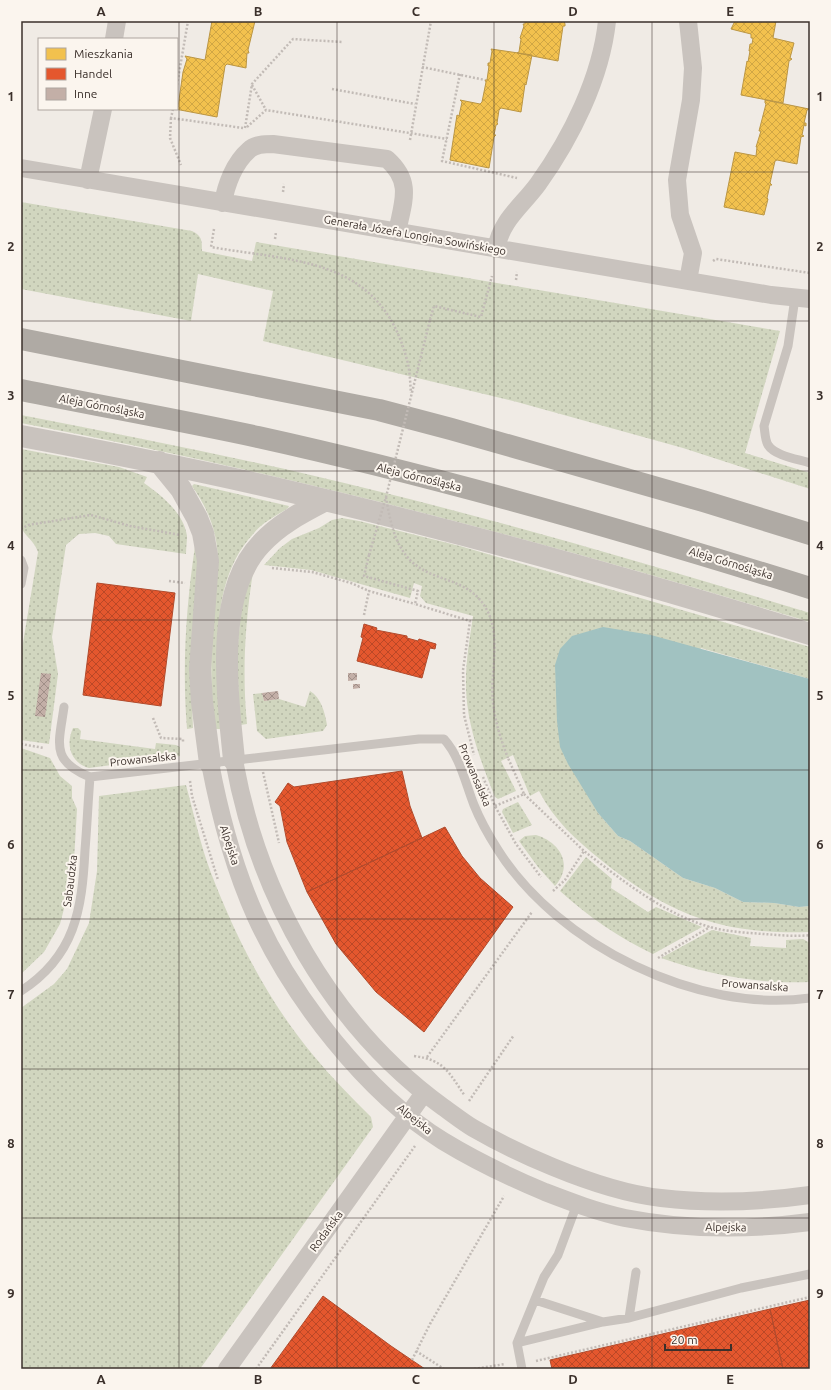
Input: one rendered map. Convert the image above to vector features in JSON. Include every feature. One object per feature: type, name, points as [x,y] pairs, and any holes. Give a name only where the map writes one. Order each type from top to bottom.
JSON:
[{"type":"highway","points":[[21,339],[379,410],[466,433],[810,534]]},
{"type":"highway","name":"Aleja Górnośląska","points":[[21,390],[258,438],[415,476],[646,537],[810,588]]},
{"type":"street","points":[[114,38],[117,21]]},
{"type":"street","points":[[496,249],[497,239],[505,222],[537,186],[558,155],[597,71],[605,39],[607,21]]},
{"type":"street","points":[[688,21],[693,68],[691,100],[677,180],[680,215],[693,253],[688,281]]},
{"type":"street","points":[[88,180],[103,110]]},
{"type":"street","points":[[223,203],[226,184],[233,171],[249,150],[260,145],[272,144],[387,159],[397,168],[405,188],[398,232]]},
{"type":"street","name":"Generała Józefa Longina Sowińskiego","points":[[21,168],[688,281],[802,298]]},
{"type":"street","points":[[21,436],[159,462],[326,500],[481,539],[595,570],[810,634]]},
{"type":"street","points":[[159,462],[181,489],[197,518],[203,533],[208,562],[200,669],[202,702],[210,763]]},
{"type":"street","points":[[326,500],[272,532],[252,556],[239,581],[231,610],[228,632],[227,668],[234,760],[239,786],[260,858],[298,943],[321,980],[361,1032],[399,1071],[424,1093],[478,1131],[524,1155],[591,1182],[660,1198],[707,1201],[772,1200],[810,1195]]},
{"type":"street","name":"Alpejska","points":[[210,763],[225,831],[241,881],[256,916],[279,961],[307,1005],[339,1047],[380,1090],[409,1116],[442,1140],[502,1174],[577,1204],[624,1217],[667,1224],[760,1227],[810,1222]]},
{"type":"street","name":"Rodańska","points":[[227,1369],[424,1093]]},
{"type":"lane","points":[[802,298],[764,426],[767,445],[775,452],[810,463]]},
{"type":"lane","points":[[21,560],[24,568],[21,584]]},
{"type":"lane","points":[[64,707],[59,737],[60,752],[63,760],[70,768],[90,777]]},
{"type":"lane","name":"Prowansalska","points":[[90,777],[259,756],[419,739],[444,739],[454,750],[474,806],[498,849],[515,874],[541,901],[570,926],[624,961],[640,969],[695,990],[732,998],[775,1000],[810,998]]},
{"type":"lane","name":"Sabaudzka","points":[[21,991],[50,967],[64,948],[75,923],[84,880],[90,777]]},
{"type":"lane","points":[[522,1366],[518,1343],[544,1277],[558,1255],[577,1204]]},
{"type":"lane","points":[[629,1318],[636,1272]]},
{"type":"lane","points":[[518,1343],[603,1322],[629,1318],[740,1288],[810,1274]]},
{"type":"lane","points":[[535,1300],[603,1322]]},
{"type":"path","points":[[178,79],[188,21]]},
{"type":"path","points":[[410,140],[415,104],[431,21]]},
{"type":"path","points":[[245,128],[252,84],[293,39],[342,42]]},
{"type":"path","points":[[422,67],[485,80]]},
{"type":"path","points":[[460,74],[442,162],[519,178]]},
{"type":"path","points":[[252,84],[266,110]]},
{"type":"path","points":[[332,89],[415,104]]},
{"type":"path","points":[[173,110],[170,138],[181,165]]},
{"type":"path","points":[[245,128],[266,110],[446,139]]},
{"type":"path","points":[[171,118],[252,130],[260,145]]},
{"type":"path","points":[[214,229],[211,247],[312,263],[328,268],[345,276],[371,295],[390,319],[397,332],[407,361],[411,393]]},
{"type":"path","points":[[716,259],[810,273]]},
{"type":"path","points":[[415,604],[418,591],[364,576],[386,497],[434,306],[481,317],[492,276]]},
{"type":"path","points":[[386,497],[397,540],[412,562],[426,572],[465,587],[482,603],[488,612],[492,622],[494,637],[493,702],[498,730],[508,758],[524,794],[584,851],[635,890],[687,918],[711,926],[748,933],[809,936]]},
{"type":"path","points":[[21,529],[28,525],[90,515],[130,526],[185,536]]},
{"type":"path","points":[[268,567],[312,572],[351,583],[369,591],[470,621],[463,670],[464,707],[474,757]]},
{"type":"path","points":[[169,581],[186,583]]},
{"type":"path","points":[[364,615],[369,591]]},
{"type":"path","points":[[21,744],[60,752]]},
{"type":"path","points":[[259,756],[279,844]]},
{"type":"path","points":[[480,771],[495,806],[516,844],[545,882]]},
{"type":"path","points":[[495,806],[524,794]]},
{"type":"path","points":[[548,887],[552,892],[565,880],[584,851]]},
{"type":"path","points":[[426,1057],[541,901]]},
{"type":"path","points":[[640,969],[711,926]]},
{"type":"path","points":[[468,1102],[514,1035]]},
{"type":"path","points":[[409,1051],[414,1056],[426,1057],[449,1071],[468,1102],[475,1105]]},
{"type":"path","points":[[256,1369],[415,1146],[420,1150]]},
{"type":"path","points":[[497,1192],[510,1199]]},
{"type":"path","points":[[412,1360],[430,1324],[504,1196]]},
{"type":"path","points":[[474,1369],[499,1364],[522,1366],[810,1297]]},
{"type":"path","points":[[416,1351],[444,1369]]},
{"type":"green space","points":[[21,202],[192,231],[201,239],[202,251],[252,261],[256,242],[780,331],[745,453],[810,473],[810,489],[683,448],[517,402],[263,341],[273,291],[198,274],[191,321],[21,289]]},
{"type":"green space","points":[[21,415],[154,441],[329,479],[483,518],[592,548],[810,613],[810,622],[615,565],[319,487],[220,464],[21,423]]},
{"type":"green space","points":[[21,449],[119,467],[147,477],[144,483],[171,505],[177,512],[185,528],[187,536],[186,554],[116,544],[109,536],[95,533],[79,534],[66,545],[52,637],[58,674],[49,744],[21,740],[21,655],[38,552],[34,543],[24,532],[21,525]]},
{"type":"green space","points":[[194,484],[289,506],[266,522],[254,533],[239,553],[228,576],[222,601],[219,626],[218,679],[220,729],[214,729],[211,671],[211,647],[218,559],[212,524],[204,506],[192,486]]},
{"type":"green space","points":[[342,518],[460,546],[810,647],[810,679],[701,648],[598,813],[618,836],[630,841],[683,878],[715,888],[743,902],[774,903],[799,907],[810,906],[810,932],[750,930],[723,925],[698,918],[674,908],[650,895],[601,860],[574,837],[552,811],[539,791],[530,796],[513,755],[501,761],[516,791],[498,799],[495,797],[474,740],[466,695],[468,648],[473,616],[426,603],[420,596],[422,586],[414,583],[410,598],[311,570],[264,565],[280,548],[292,539],[319,528],[332,520]]},
{"type":"green space","points":[[195,546],[198,554],[192,706],[193,728],[187,729],[185,660],[187,614]]},
{"type":"green space","points":[[253,572],[245,648],[245,705],[247,724],[240,725],[237,654],[242,600]]},
{"type":"green space","points":[[310,691],[320,701],[324,711],[327,725],[323,731],[266,739],[257,731],[253,694],[262,693],[264,701],[279,699],[305,707]]},
{"type":"green space","points":[[73,728],[78,728],[81,731],[80,739],[155,749],[156,743],[176,745],[180,747],[180,756],[89,768],[78,762],[71,752],[70,741]]},
{"type":"green space","points":[[21,748],[50,758],[60,776],[72,786],[72,798],[77,809],[73,878],[60,924],[44,952],[21,974]]},
{"type":"green space","points":[[186,785],[200,840],[211,873],[231,921],[254,968],[297,1034],[327,1071],[371,1117],[373,1127],[200,1369],[21,1369],[21,1008],[54,984],[67,969],[89,923],[97,871],[99,796]]},
{"type":"green space","points":[[518,802],[532,825],[513,833],[502,812],[503,809]]},
{"type":"green space","points":[[536,835],[552,843],[562,855],[564,862],[563,870],[561,878],[555,886],[538,867],[519,841],[525,836]]},
{"type":"green space","points":[[586,857],[612,879],[611,888],[648,912],[656,907],[702,927],[653,954],[616,933],[593,918],[560,891]]},
{"type":"green space","points":[[712,930],[751,938],[750,946],[786,948],[786,940],[803,939],[810,943],[810,982],[753,980],[734,977],[716,974],[661,958]]},
{"type":"water","points":[[603,627],[651,635],[810,679],[810,906],[799,907],[774,903],[743,902],[715,888],[683,878],[630,841],[618,836],[598,813],[568,764],[560,747],[557,721],[555,665],[560,649],[572,636]]},
{"type":"building: Mieszkania","points":[[212,21],[255,21],[248,50],[249,53],[247,53],[246,68],[227,64],[225,66],[217,117],[178,110],[183,72],[187,59],[185,56],[205,60]]},
{"type":"building: Mieszkania","points":[[525,21],[564,21],[565,26],[563,26],[558,61],[517,53],[519,52],[520,38]]},
{"type":"building: Mieszkania","points":[[735,21],[776,21],[773,38],[794,43],[790,58],[792,59],[789,61],[783,103],[741,95],[750,51],[750,44],[752,44],[753,38],[751,38],[751,34],[731,29]]},
{"type":"building: Mieszkania","points":[[491,49],[532,55],[526,85],[525,84],[521,112],[501,108],[499,110],[498,124],[496,125],[494,135],[496,135],[494,137],[489,168],[450,160],[457,115],[459,116],[462,102],[460,100],[480,104],[482,102],[486,82],[485,80],[487,80],[488,63],[490,63]]},
{"type":"building: Mieszkania","points":[[765,100],[809,109],[807,110],[804,123],[806,123],[806,126],[804,125],[802,135],[804,136],[801,137],[797,164],[777,160],[775,161],[770,183],[772,185],[770,185],[764,215],[724,207],[735,152],[756,156],[756,147],[761,131],[759,131],[766,104]]},
{"type":"building: Handel","points":[[97,583],[175,593],[161,706],[83,695]]},
{"type":"building: Handel","points":[[364,624],[377,628],[376,630],[407,636],[407,638],[418,641],[419,639],[436,644],[435,649],[430,648],[422,678],[357,661],[363,638],[361,637]]},
{"type":"building: Handel","points":[[402,771],[410,806],[422,838],[307,892],[287,842],[280,806],[275,802],[288,783],[294,787]]},
{"type":"building: Handel","points":[[445,827],[462,856],[480,878],[513,907],[424,1032],[376,992],[336,944],[307,892]]},
{"type":"building: Handel","points":[[323,1296],[391,1346],[425,1369],[270,1369]]},
{"type":"building: Handel","points":[[810,1300],[810,1369],[783,1369],[770,1309]]},
{"type":"building: Handel","points":[[770,1309],[783,1369],[552,1369],[550,1360]]},
{"type":"building: Inne","points":[[41,673],[51,674],[45,717],[35,716]]},
{"type":"building: Inne","points":[[348,673],[357,673],[357,680],[348,681]]},
{"type":"building: Inne","points":[[353,684],[360,684],[360,688],[353,689]]},
{"type":"building: Inne","points":[[278,691],[279,699],[264,701],[262,693]]}]
